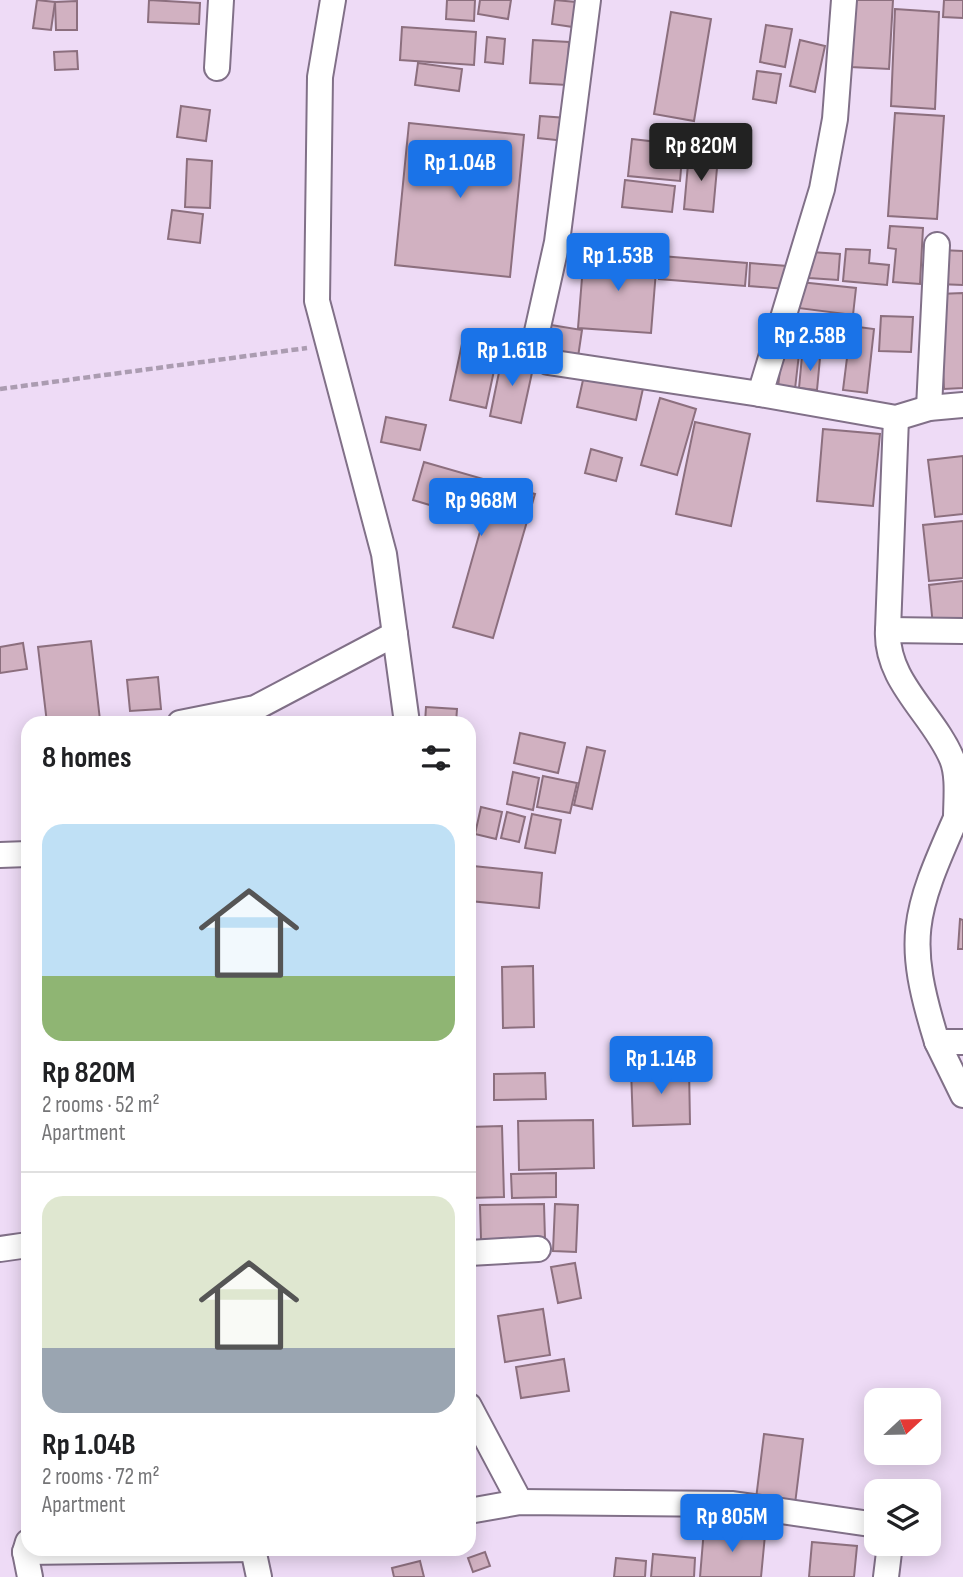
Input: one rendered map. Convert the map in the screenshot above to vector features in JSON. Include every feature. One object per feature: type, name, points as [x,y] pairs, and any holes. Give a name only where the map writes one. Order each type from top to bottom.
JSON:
[{"type":"street","points":[[217,68],[221,0]]},
{"type":"street","points":[[333,0],[320,77],[317,300],[384,554],[406,716]]},
{"type":"street","points":[[588,0],[557,242],[534,345],[538,355],[548,362],[896,418],[929,408],[963,405]]},
{"type":"street","points":[[760,394],[822,188],[835,119],[844,0]]},
{"type":"street","points":[[929,408],[937,245]]},
{"type":"street","points":[[896,418],[887,646],[899,676],[954,762],[959,819],[930,876],[920,906],[916,935],[917,965],[937,1042],[963,1095]]},
{"type":"street","points":[[888,630],[963,631]]},
{"type":"street","points":[[215,716],[255,708],[395,635]]},
{"type":"street","points":[[0,855],[21,854]]},
{"type":"street","points":[[937,1042],[963,1042]]},
{"type":"street","points":[[0,1249],[21,1246]]},
{"type":"street","points":[[476,1253],[538,1249]]},
{"type":"street","points":[[476,1419],[520,1502]]},
{"type":"street","points":[[476,1510],[520,1502],[733,1504],[864,1523]]},
{"type":"street","points":[[27,1556],[30,1577]]},
{"type":"street","points":[[255,1556],[259,1577]]},
{"type":"street","points":[[886,1577],[889,1556]]},
{"type":"path","points":[[0,389],[329,345]]},
{"type":"building","points":[[37,0],[55,2],[51,30],[33,28]]},
{"type":"building","points":[[149,0],[200,3],[199,24],[148,22]]},
{"type":"building","points":[[447,0],[475,0],[474,21],[446,19]]},
{"type":"building","points":[[480,0],[511,0],[508,19],[478,14]]},
{"type":"building","points":[[555,0],[576,2],[573,27],[552,24]]},
{"type":"building","points":[[854,0],[893,0],[889,69],[851,67]]},
{"type":"building","points":[[944,0],[963,0],[963,18],[943,17]]},
{"type":"building","points":[[77,1],[77,30],[56,30],[55,2]]},
{"type":"building","points":[[895,9],[939,12],[935,109],[891,106]]},
{"type":"building","points":[[671,12],[711,19],[694,121],[654,114]]},
{"type":"building","points":[[766,25],[792,29],[785,67],[760,62]]},
{"type":"building","points":[[402,27],[476,32],[474,65],[400,60]]},
{"type":"building","points":[[487,37],[505,39],[503,64],[485,62]]},
{"type":"building","points":[[533,40],[569,42],[567,85],[530,83]]},
{"type":"building","points":[[800,40],[825,46],[815,92],[790,86]]},
{"type":"building","points":[[77,51],[78,69],[55,70],[54,52]]},
{"type":"building","points":[[418,63],[462,69],[459,91],[415,85]]},
{"type":"building","points":[[757,71],[781,74],[776,103],[753,99]]},
{"type":"building","points":[[181,106],[210,110],[206,141],[177,137]]},
{"type":"building","points":[[895,113],[944,116],[937,219],[888,216]]},
{"type":"building","points":[[540,116],[567,118],[565,141],[538,138]]},
{"type":"building","points":[[409,123],[524,135],[510,277],[395,265]]},
{"type":"building","points":[[632,139],[683,145],[680,181],[628,176]]},
{"type":"building","points":[[689,153],[718,157],[713,212],[684,209]]},
{"type":"building","points":[[187,159],[212,161],[210,208],[185,207]]},
{"type":"building","points":[[625,180],[675,186],[672,212],[622,207]]},
{"type":"building","points":[[172,210],[203,214],[200,243],[168,239]]},
{"type":"building","points":[[890,226],[923,228],[920,284],[893,282],[896,249],[888,248]]},
{"type":"building","points":[[846,249],[870,250],[869,263],[889,265],[887,285],[843,281]]},
{"type":"building","points":[[940,250],[963,251],[963,285],[938,284]]},
{"type":"building","points":[[811,252],[840,254],[838,280],[809,278]]},
{"type":"building","points":[[584,253],[657,258],[651,333],[578,328]]},
{"type":"building","points":[[661,256],[747,263],[745,286],[659,279]]},
{"type":"building","points":[[750,263],[787,266],[785,289],[749,286]]},
{"type":"building","points":[[800,282],[856,288],[853,315],[798,308]]},
{"type":"building","points":[[963,293],[963,388],[944,389],[939,294]]},
{"type":"building","points":[[787,315],[835,320],[833,340],[785,334]]},
{"type":"building","points":[[881,316],[913,317],[911,352],[879,351]]},
{"type":"building","points":[[545,324],[582,330],[578,357],[541,351]]},
{"type":"building","points":[[851,326],[874,329],[867,393],[843,390]]},
{"type":"building","points":[[462,344],[498,352],[486,408],[450,400]]},
{"type":"building","points":[[782,352],[799,354],[795,389],[778,387]]},
{"type":"building","points":[[503,353],[535,359],[521,423],[490,416]]},
{"type":"building","points":[[802,356],[820,358],[817,390],[799,388]]},
{"type":"building","points":[[585,371],[644,384],[636,420],[577,407]]},
{"type":"building","points":[[660,398],[696,409],[677,475],[641,465]]},
{"type":"building","points":[[386,417],[426,425],[420,450],[381,442]]},
{"type":"building","points":[[695,422],[750,434],[731,526],[676,514]]},
{"type":"building","points":[[823,429],[880,434],[873,506],[817,501]]},
{"type":"building","points":[[591,449],[622,458],[616,481],[585,473]]},
{"type":"building","points":[[963,456],[963,514],[935,517],[928,460]]},
{"type":"building","points":[[424,462],[535,494],[493,638],[453,627],[483,521],[413,500]]},
{"type":"building","points":[[963,521],[963,578],[929,581],[923,525]]},
{"type":"building","points":[[963,581],[963,623],[933,626],[929,585]]},
{"type":"building","points":[[91,641],[100,716],[46,716],[38,647]]},
{"type":"building","points":[[23,643],[27,669],[0,673],[0,647]]},
{"type":"building","points":[[158,677],[161,709],[130,711],[127,680]]},
{"type":"building","points":[[426,707],[457,709],[456,716],[425,716]]},
{"type":"building","points":[[520,733],[565,743],[558,773],[514,763]]},
{"type":"building","points":[[587,747],[605,751],[592,809],[574,805]]},
{"type":"building","points":[[513,772],[539,778],[533,810],[507,804]]},
{"type":"building","points":[[543,776],[577,783],[570,813],[537,807]]},
{"type":"building","points":[[481,807],[502,812],[496,839],[476,834]]},
{"type":"building","points":[[507,812],[525,817],[519,842],[501,838]]},
{"type":"building","points":[[532,814],[561,820],[555,853],[525,848]]},
{"type":"building","points":[[476,866],[542,873],[539,908],[476,902]]},
{"type":"building","points":[[960,919],[963,920],[963,949],[958,949]]},
{"type":"building","points":[[533,966],[534,1027],[503,1028],[502,967]]},
{"type":"building","points":[[689,1067],[690,1124],[633,1126],[631,1069]]},
{"type":"building","points":[[545,1073],[546,1099],[494,1100],[494,1074]]},
{"type":"building","points":[[593,1120],[594,1168],[519,1170],[518,1121]]},
{"type":"building","points":[[502,1126],[504,1197],[476,1198],[476,1127]]},
{"type":"building","points":[[556,1173],[556,1197],[512,1198],[511,1174]]},
{"type":"building","points":[[544,1204],[545,1239],[481,1240],[480,1205]]},
{"type":"building","points":[[555,1204],[578,1205],[576,1252],[553,1251]]},
{"type":"building","points":[[575,1263],[581,1298],[558,1303],[551,1267]]},
{"type":"building","points":[[543,1309],[550,1355],[505,1362],[498,1316]]},
{"type":"building","points":[[564,1359],[569,1391],[521,1398],[516,1367]]},
{"type":"building","points":[[764,1434],[803,1439],[795,1504],[756,1499]]},
{"type":"building","points":[[704,1529],[765,1535],[761,1577],[700,1577]]},
{"type":"building","points":[[812,1542],[857,1546],[854,1577],[809,1577]]},
{"type":"building","points":[[485,1552],[490,1566],[473,1572],[468,1558]]},
{"type":"building","points":[[653,1554],[695,1558],[694,1577],[651,1577]]},
{"type":"building","points":[[616,1558],[646,1561],[645,1577],[614,1577]]},
{"type":"building","points":[[420,1561],[424,1577],[394,1577],[392,1568]]}]
